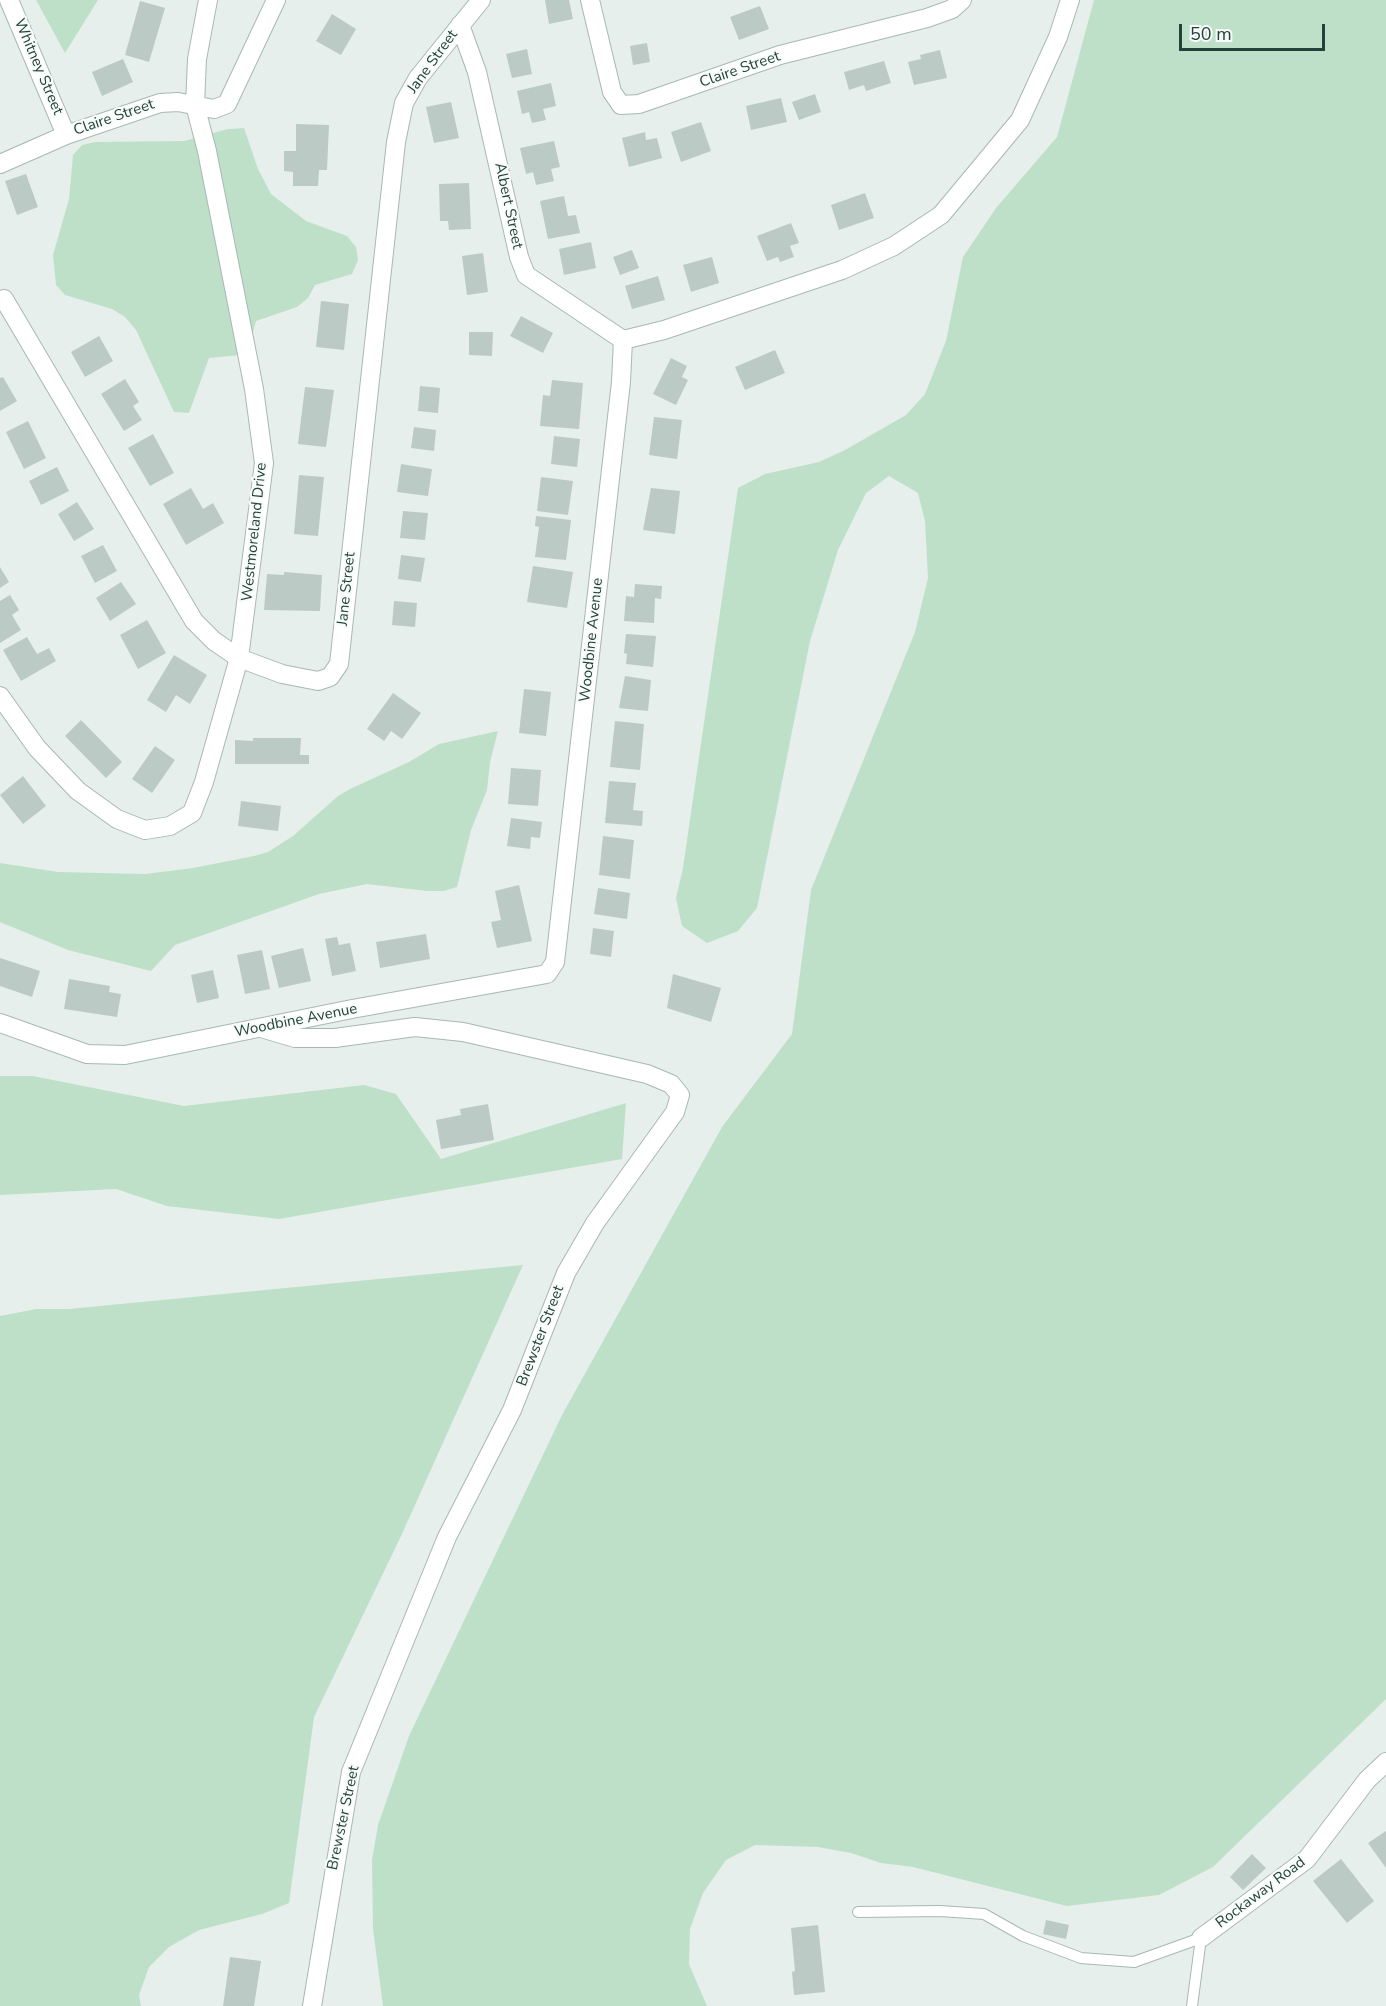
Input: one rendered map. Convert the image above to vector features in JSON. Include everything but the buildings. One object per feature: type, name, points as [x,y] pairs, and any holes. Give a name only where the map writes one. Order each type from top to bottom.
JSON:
[{"type":"street","name":"Whitney Street","points":[[9,0],[66,135]]},
{"type":"street","name":"Westmoreland Drive","points":[[0,696],[38,748],[78,791],[117,819],[146,830],[159,829],[170,826],[192,813],[198,800],[240,658],[264,463],[262,429],[207,151],[195,105],[197,59],[208,0]]},
{"type":"street","name":"Claire Street","points":[[0,164],[66,135],[160,103],[195,105],[214,109],[227,104],[276,0]]},
{"type":"street","name":"Jane Street","points":[[4,299],[194,621],[214,641],[240,658],[282,674],[318,681],[330,677],[339,664],[396,142],[404,104],[418,78],[481,0]]},
{"type":"street","name":"Claire Street","points":[[590,0],[612,92],[621,105],[639,104],[780,55],[927,18],[952,9],[962,0]]},
{"type":"street","points":[[623,340],[664,330],[842,270],[894,246],[941,215],[1020,120],[1058,37],[1070,0]]},
{"type":"street","name":"Albert Street","points":[[460,25],[477,72],[519,257],[526,275],[623,340]]},
{"type":"street","name":"Woodbine Avenue","points":[[0,1023],[87,1054],[116,1054],[546,974],[555,962],[621,382],[623,340]]},
{"type":"street","name":"Brewster Street","points":[[261,1028],[295,1038],[335,1038],[415,1027],[463,1032],[647,1074],[671,1084],[680,1095],[675,1112],[595,1223],[566,1273],[512,1410],[447,1538],[351,1772],[312,2006]]},
{"type":"street","name":"Rockaway Road","points":[[1201,1938],[1307,1859],[1367,1780],[1386,1762]]},
{"type":"lane","points":[[858,1912],[940,1911],[984,1914],[1023,1936],[1081,1958],[1134,1962],[1201,1938],[1192,2006]]},
{"type":"green space","points":[[36,0],[98,0],[65,53]]},
{"type":"green space","points":[[1094,0],[1386,0],[1386,1699],[1213,1867],[1159,1895],[1067,1906],[913,1867],[881,1863],[851,1853],[818,1847],[755,1845],[726,1860],[703,1893],[690,1929],[689,1964],[707,2006],[383,2006],[373,1929],[372,1860],[378,1825],[409,1736],[562,1415],[722,1127],[792,1034],[811,890],[915,632],[928,578],[925,521],[918,493],[889,476],[866,493],[838,550],[810,641],[757,908],[738,931],[707,943],[682,926],[676,898],[683,868],[738,488],[765,474],[819,462],[845,450],[906,415],[925,394],[946,341],[963,257],[996,208],[1057,137]]},
{"type":"green space","points":[[244,128],[258,169],[271,194],[306,221],[347,236],[356,247],[358,260],[352,274],[315,285],[308,298],[297,307],[256,321],[251,340],[240,355],[209,358],[189,413],[174,412],[136,330],[125,317],[112,309],[65,295],[56,285],[53,255],[69,199],[73,155],[82,145],[95,142],[184,141],[228,129]]},
{"type":"green space","points":[[498,731],[490,762],[487,790],[471,830],[457,887],[443,891],[427,891],[367,884],[319,894],[175,945],[151,971],[68,950],[0,922],[0,863],[58,872],[145,874],[193,868],[254,856],[268,852],[293,836],[338,796],[350,789],[409,762],[439,744]]},
{"type":"green space","points":[[0,1076],[33,1076],[184,1106],[364,1085],[396,1094],[441,1159],[626,1103],[622,1159],[279,1219],[167,1206],[116,1189],[0,1195]]},
{"type":"green space","points":[[523,1265],[401,1536],[314,1717],[289,1903],[262,1914],[199,1930],[169,1947],[149,1967],[139,1995],[141,2006],[0,2006],[0,1316],[36,1309],[69,1309]]}]
